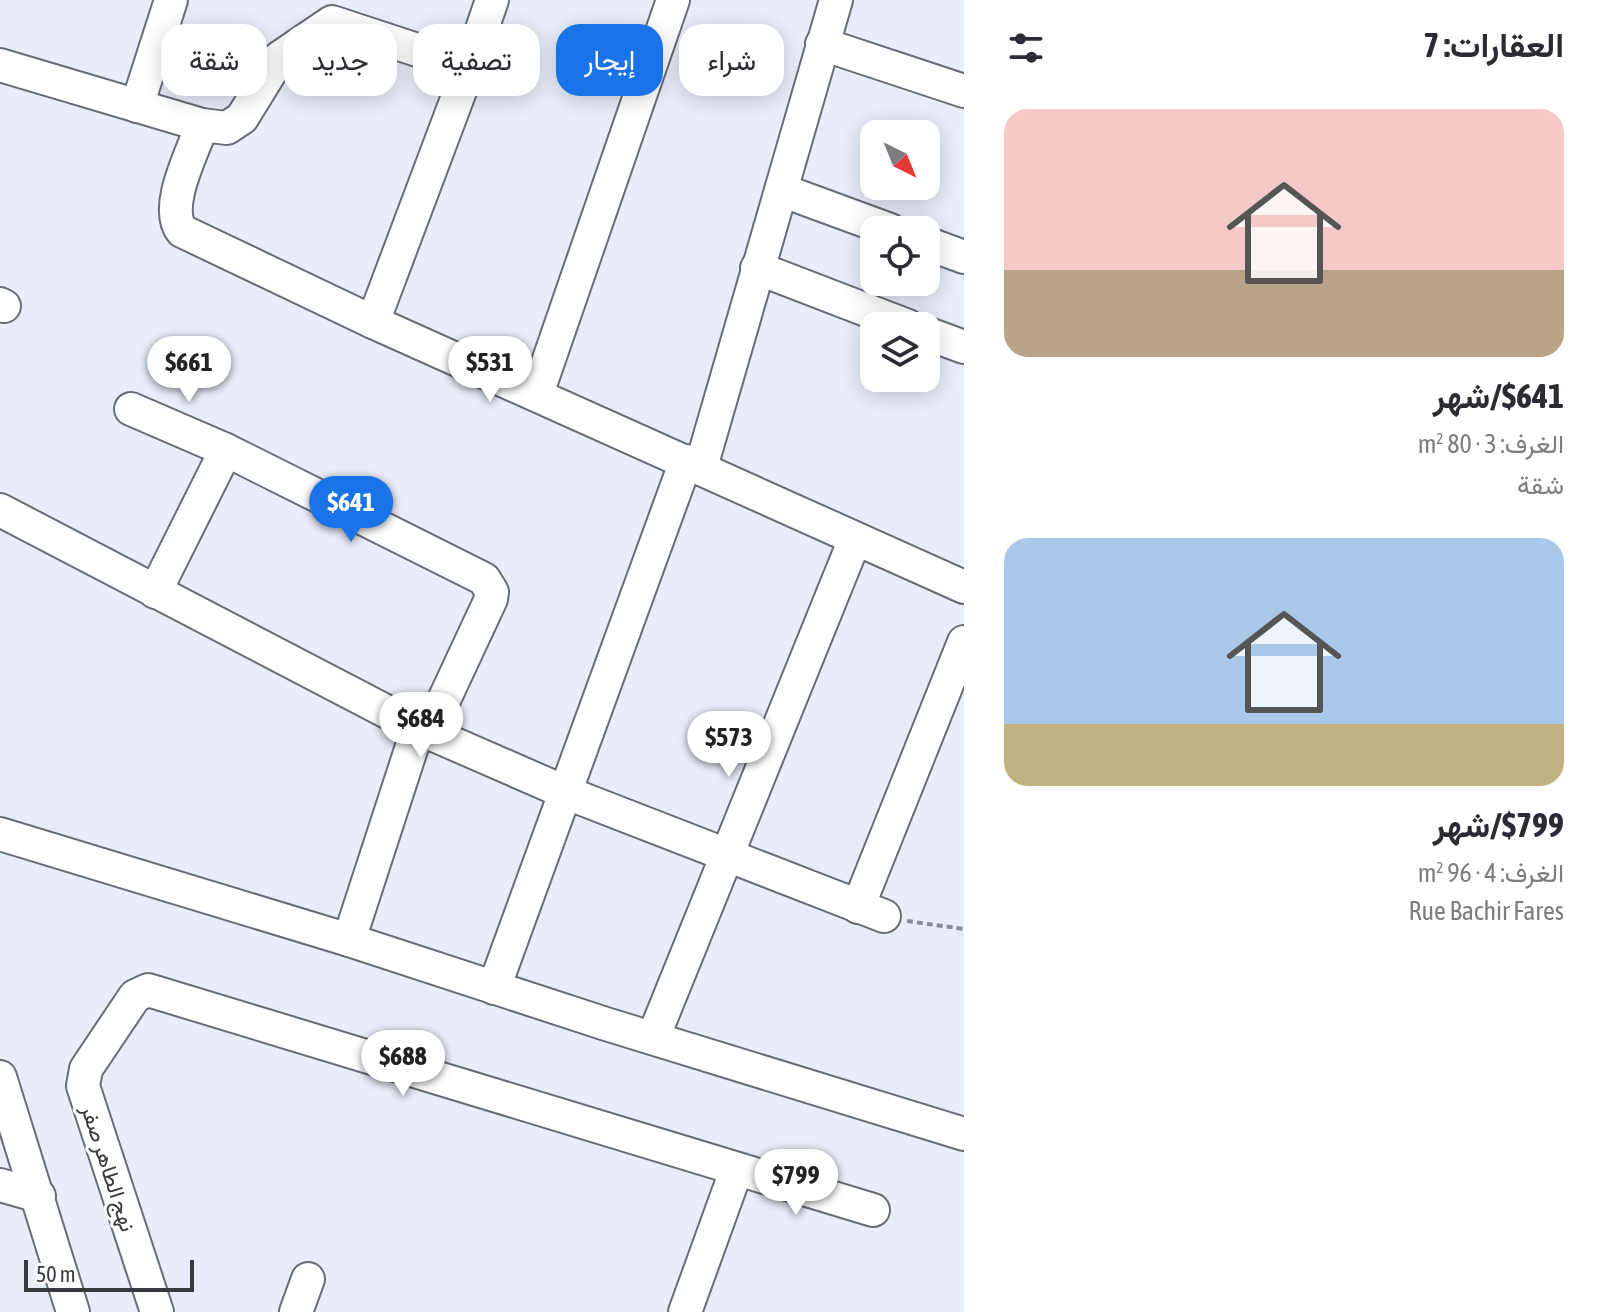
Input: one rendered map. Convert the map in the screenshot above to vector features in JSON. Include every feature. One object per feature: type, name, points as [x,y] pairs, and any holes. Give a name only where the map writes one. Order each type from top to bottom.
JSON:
[{"type":"street","points":[[137,106],[171,0]]},
{"type":"street","points":[[484,24],[492,0]]},
{"type":"street","points":[[537,394],[673,0]]},
{"type":"street","points":[[494,988],[694,464],[781,190],[836,0]]},
{"type":"street","points":[[0,65],[202,125],[227,128],[235,124],[279,58],[336,11],[413,43]]},
{"type":"street","points":[[822,44],[964,91]]},
{"type":"street","points":[[373,322],[458,96]]},
{"type":"street","points":[[202,125],[173,207],[176,223],[182,231],[373,322],[964,587]]},
{"type":"street","points":[[781,190],[860,219]]},
{"type":"street","points":[[940,248],[964,257]]},
{"type":"street","points":[[757,268],[872,312]]},
{"type":"street","points":[[940,338],[964,347]]},
{"type":"street","points":[[131,409],[226,450],[484,579],[489,585],[491,599],[424,730],[349,940]]},
{"type":"street","points":[[155,592],[226,450]]},
{"type":"street","points":[[0,510],[424,730],[567,793],[871,912],[964,642]]},
{"type":"street","points":[[653,1038],[855,539]]},
{"type":"street","points":[[0,834],[349,940],[964,1134]]},
{"type":"street","name":"نهج الطاهر صفر","points":[[157,1312],[84,1095],[86,1069],[135,996],[148,990],[736,1171]]},
{"type":"street","points":[[0,1077],[73,1312]]},
{"type":"street","points":[[685,1312],[736,1171],[873,1210]]},
{"type":"street","points":[[0,1185],[39,1196]]},
{"type":"street","points":[[296,1312],[308,1279]]},
{"type":"path","points":[[871,912],[964,929]]}]
